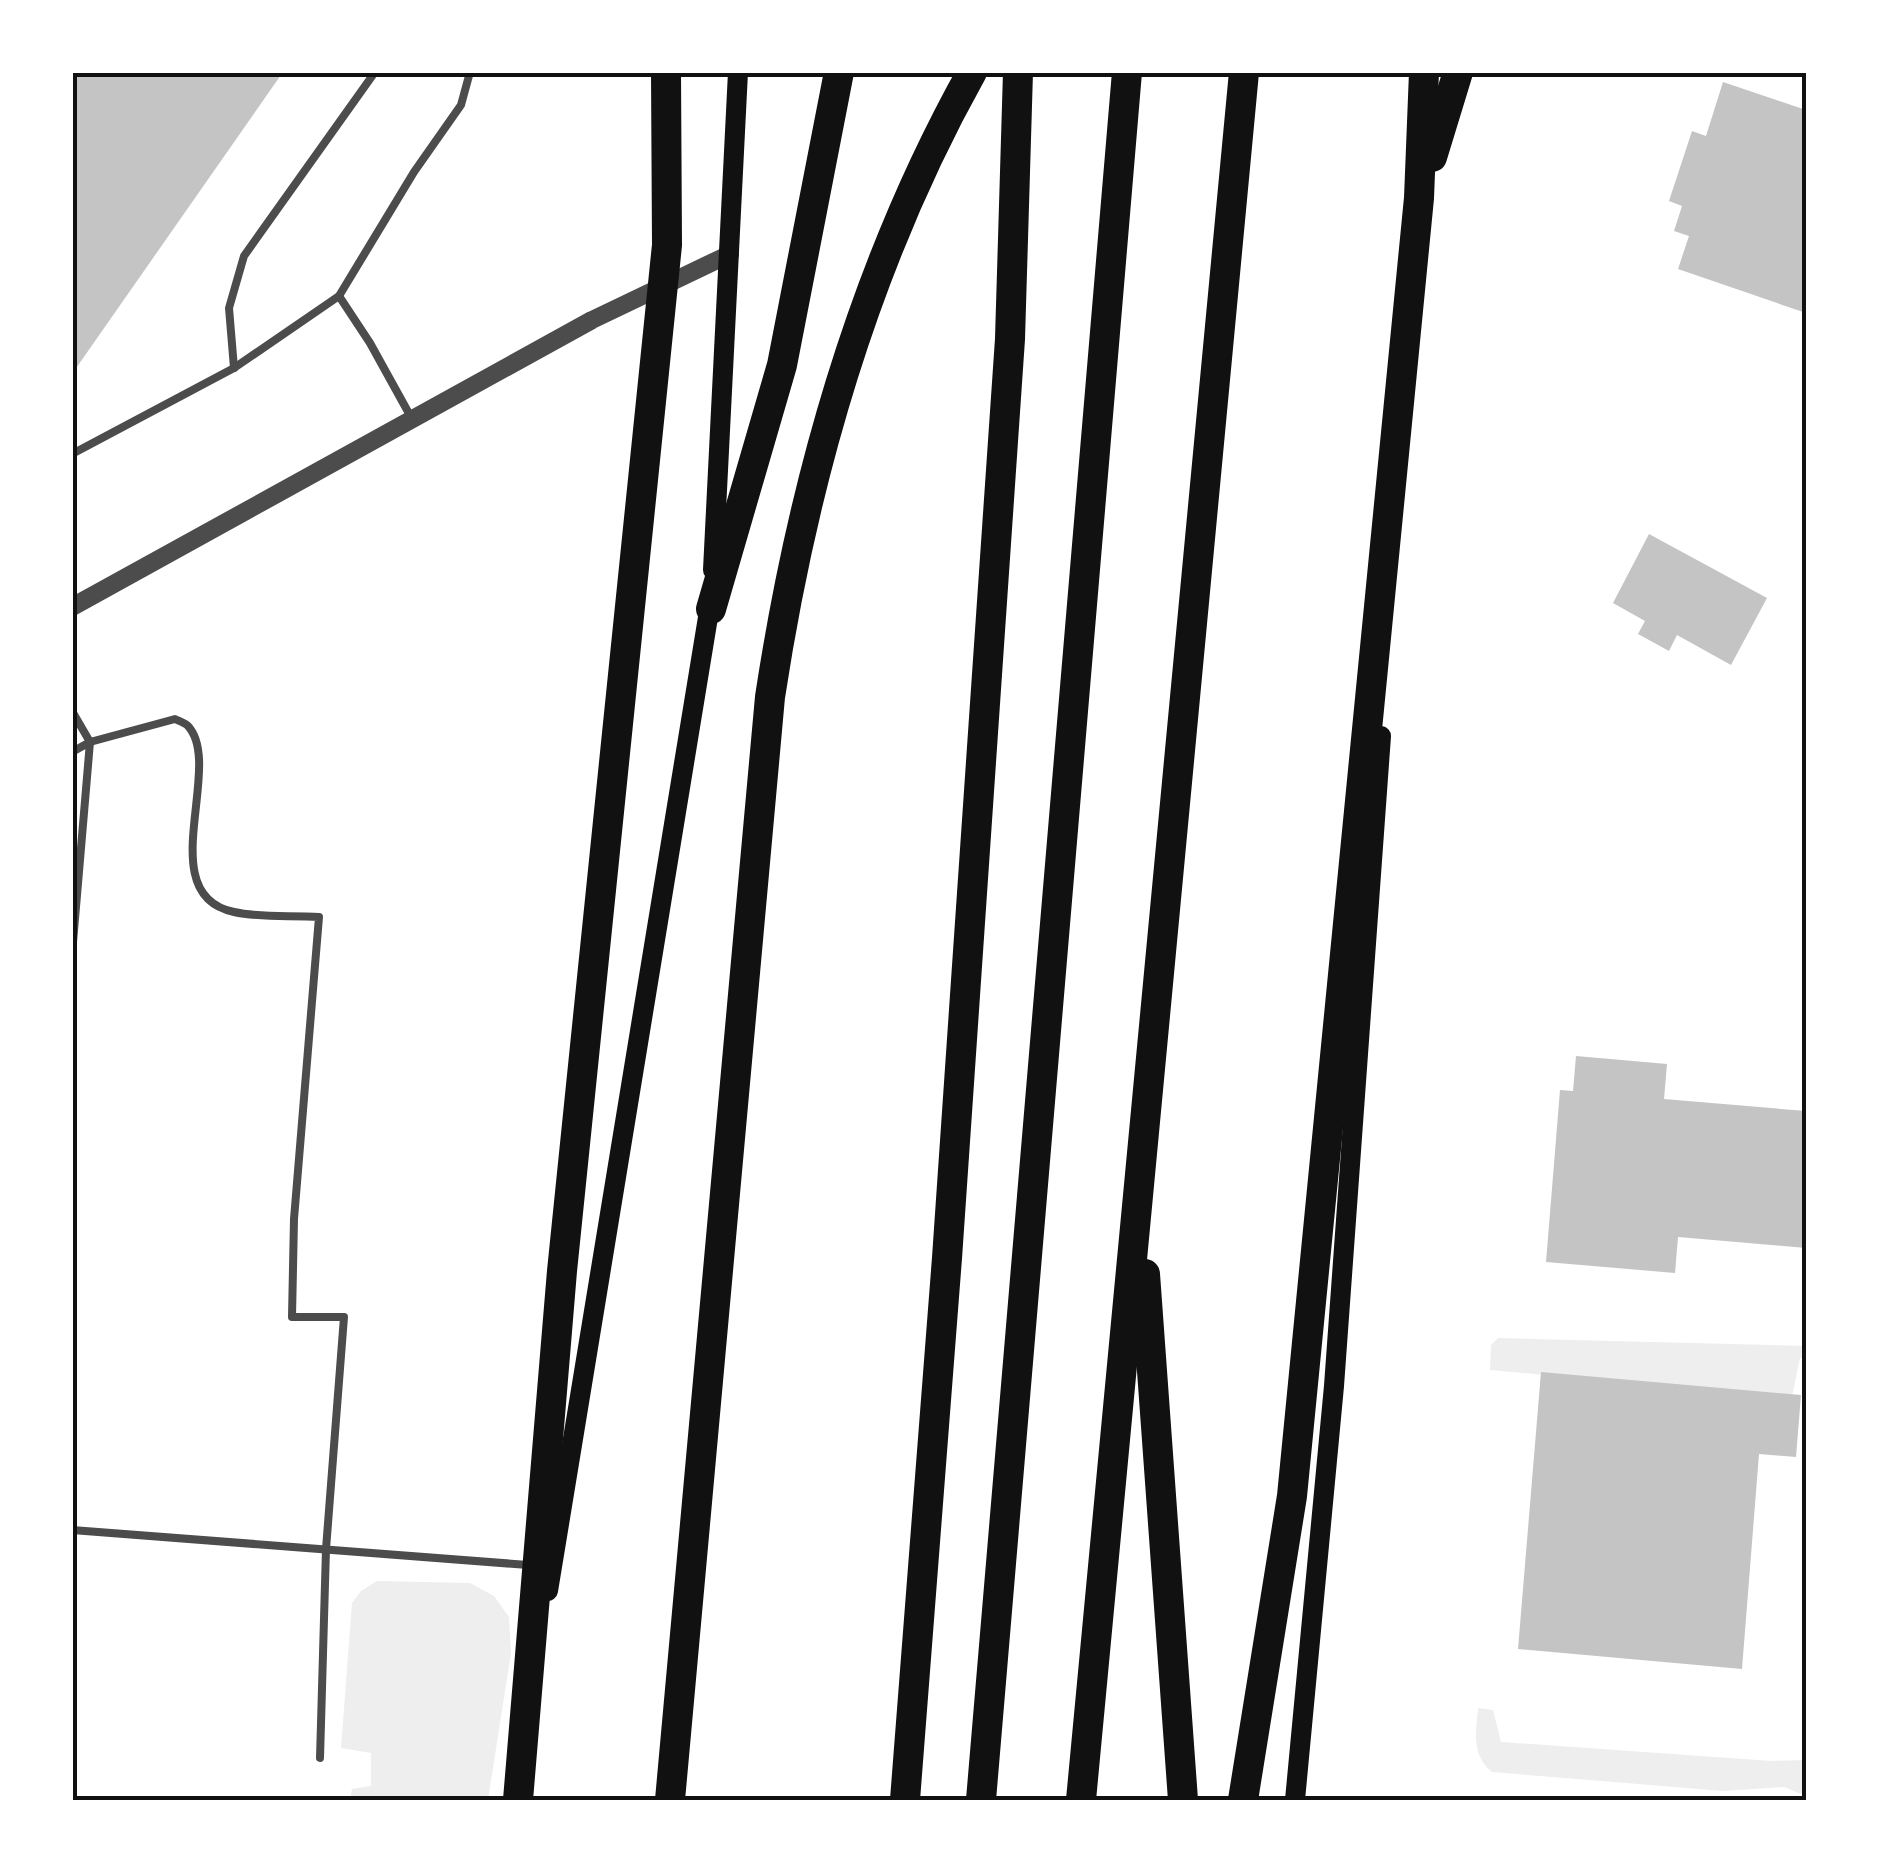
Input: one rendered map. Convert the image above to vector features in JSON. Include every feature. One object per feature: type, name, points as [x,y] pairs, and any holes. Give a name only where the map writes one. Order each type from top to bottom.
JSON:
[{"type":"highway","points":[[515,1800],[562,1270],[667,244],[666,72]]},
{"type":"highway","points":[[710,608],[782,365],[839,72]]},
{"type":"highway","points":[[670,1800],[770,697],[787,589],[846,362],[882,263],[924,166],[972,72]]},
{"type":"highway","points":[[905,1800],[949,1238],[1007,378],[1018,72]]},
{"type":"highway","points":[[982,1800],[1126,72]]},
{"type":"highway","points":[[1081,1800],[1244,72]]},
{"type":"highway","points":[[1243,1800],[1292,1496],[1419,198],[1424,72]]},
{"type":"highway","points":[[1419,198],[1458,72]]},
{"type":"highway","points":[[1139,1186],[1183,1800]]},
{"type":"main road","points":[[515,1800],[710,608],[738,72]]},
{"type":"main road","points":[[1295,1800],[1334,1386],[1425,111],[1432,72]]},
{"type":"street","points":[[72,607],[592,320],[730,254]]},
{"type":"lane","points":[[234,368],[229,308],[244,256],[375,72]]},
{"type":"lane","points":[[72,454],[234,368],[339,296],[414,172],[461,105],[470,72]]},
{"type":"lane","points":[[339,296],[412,420]]},
{"type":"lane","points":[[72,710],[90,742],[72,954]]},
{"type":"lane","points":[[72,752],[90,742],[175,718],[188,726],[198,746],[192,869],[202,894],[231,912],[319,917],[294,1219],[292,1316],[344,1317],[326,1549],[320,1758]]},
{"type":"lane","points":[[72,1530],[552,1566]]},
{"type":"shaded area","points":[[1498,1338],[1806,1346],[1806,1358],[1800,1358],[1792,1397],[1490,1370],[1491,1345]]},
{"type":"shaded area","points":[[377,1581],[470,1583],[494,1596],[509,1617],[511,1653],[488,1800],[350,1800],[352,1789],[371,1786],[371,1753],[341,1748],[352,1603],[361,1591]]},
{"type":"shaded area","points":[[1478,1708],[1493,1710],[1501,1742],[1772,1761],[1806,1760],[1806,1796],[1784,1787],[1723,1791],[1492,1772],[1478,1751]]},
{"type":"building","points":[[72,72],[283,72],[72,374]]},
{"type":"building","points":[[1723,82],[1806,110],[1806,313],[1678,269],[1689,236],[1674,231],[1682,206],[1669,201],[1692,131],[1706,136]]},
{"type":"building","points":[[1649,534],[1767,598],[1731,665],[1677,635],[1669,651],[1638,634],[1645,621],[1613,603]]},
{"type":"building","points":[[1576,1056],[1667,1064],[1664,1099],[1806,1111],[1806,1248],[1678,1237],[1675,1273],[1546,1262],[1560,1090],[1573,1091]]},
{"type":"building","points":[[1541,1372],[1801,1395],[1796,1457],[1759,1454],[1742,1669],[1518,1649]]}]
